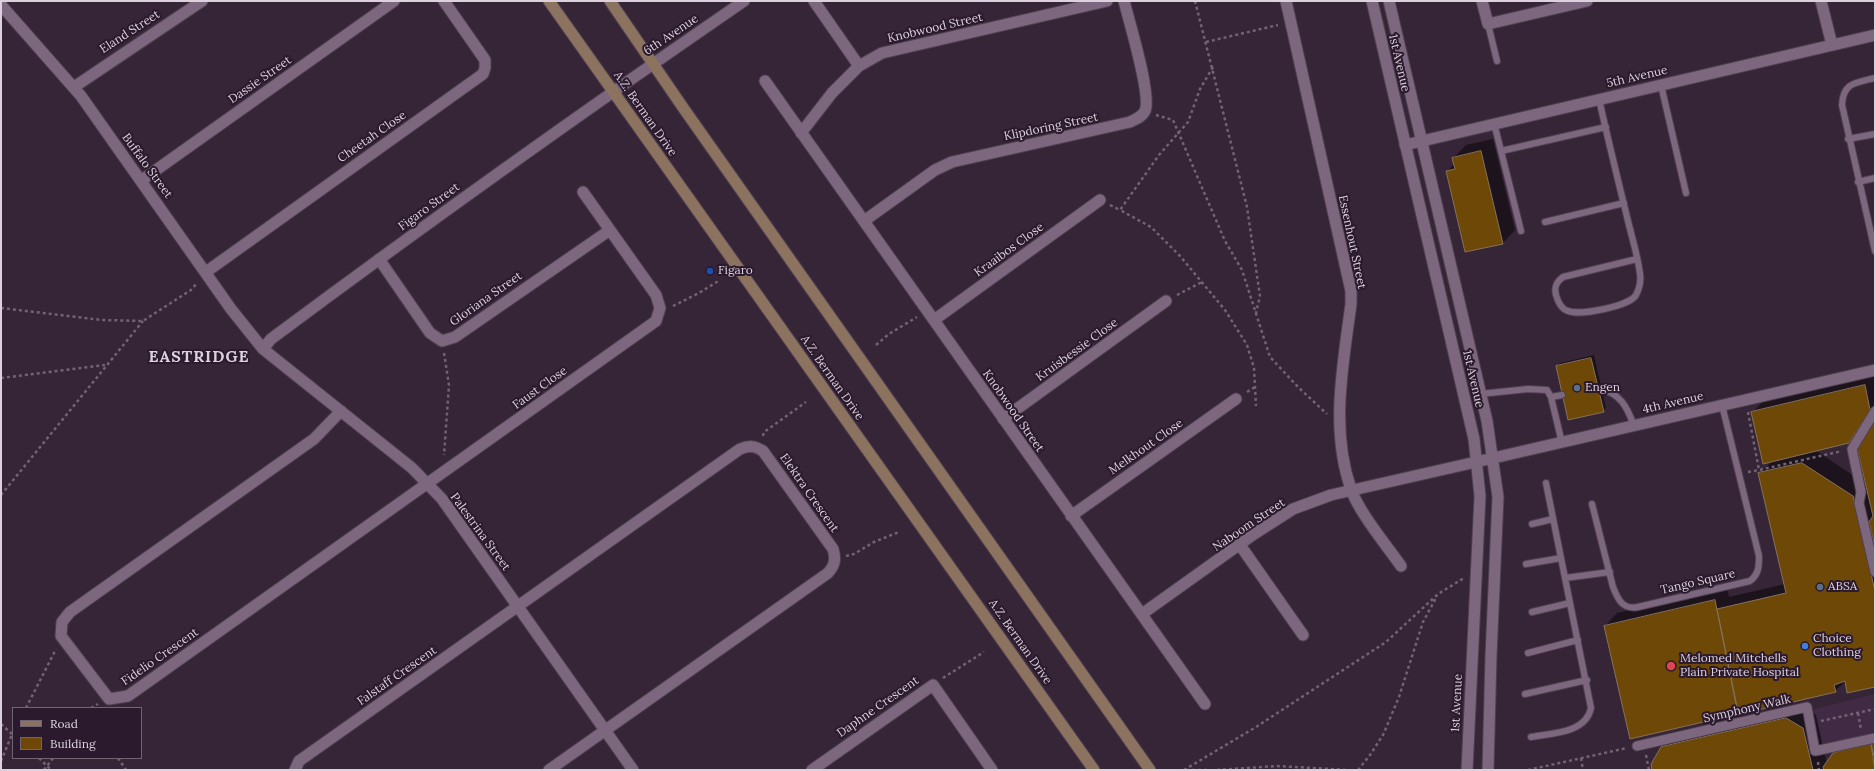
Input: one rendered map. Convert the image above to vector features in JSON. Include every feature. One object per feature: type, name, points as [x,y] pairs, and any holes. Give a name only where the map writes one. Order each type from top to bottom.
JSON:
[{"type":"main road","name":"A.Z. Berman Drive","points":[[549,1],[1094,770]]},
{"type":"main road","points":[[610,1],[1150,770]]},
{"type":"street","name":"Eland Street","points":[[74,87],[202,1]]},
{"type":"street","name":"Dassie Street","points":[[142,180],[394,1]]},
{"type":"street","name":"Cheetah Close","points":[[206,272],[483,74],[485,60],[444,1]]},
{"type":"street","name":"6th Avenue","points":[[613,91],[744,1]]},
{"type":"street","points":[[814,1],[859,66]]},
{"type":"street","name":"Knobwood Street","points":[[801,133],[832,93],[859,66],[882,53],[1107,1]]},
{"type":"street","name":"Klipdoring Street","points":[[864,221],[935,170],[952,162],[1130,122],[1140,118],[1146,107],[1146,90],[1124,1]]},
{"type":"street","name":"Essenhout Street","points":[[1286,1],[1351,291],[1351,304],[1339,415],[1346,470],[1351,490],[1362,510],[1400,566]]},
{"type":"street","name":"1st Avenue","points":[[1372,1],[1470,425],[1476,462],[1480,496],[1467,770]]},
{"type":"street","name":"1st Avenue","points":[[1389,1],[1487,421],[1493,458],[1498,497],[1490,656],[1488,770]]},
{"type":"street","points":[[1482,1],[1488,24],[1587,1]]},
{"type":"street","points":[[1821,1],[1832,45]]},
{"type":"street","name":"Buffalo Street","points":[[4,5],[74,87],[142,180],[240,321],[263,349]]},
{"type":"street","name":"5th Avenue","points":[[1405,145],[1875,35]]},
{"type":"street","name":"Knobwood Street","points":[[765,81],[1205,704]]},
{"type":"street","name":"Figaro Street","points":[[263,349],[271,339],[378,259],[613,91]]},
{"type":"street","points":[[583,192],[656,295],[660,308]]},
{"type":"street","name":"Kraaibos Close","points":[[934,320],[1100,200]]},
{"type":"street","name":"Gloriana Street","points":[[378,259],[430,333],[442,341],[455,337],[610,230]]},
{"type":"street","name":"Kruisbessie Close","points":[[1003,419],[1166,301]]},
{"type":"street","name":"Faust Close","points":[[427,483],[442,474],[656,321],[660,308]]},
{"type":"street","name":"Palestrina Street","points":[[263,349],[412,468],[442,499],[633,770]]},
{"type":"street","name":"4th Avenue","points":[[1476,462],[1875,370]]},
{"type":"street","name":"Melkhout Close","points":[[1071,516],[1236,399]]},
{"type":"street","points":[[61,636],[62,622],[70,612],[314,439],[341,411]]},
{"type":"street","points":[[1875,411],[1852,449],[1861,492],[1860,503],[1875,572]]},
{"type":"street","points":[[517,606],[740,449],[748,446],[756,447]]},
{"type":"street","name":"Elektra Crescent","points":[[756,447],[763,451],[833,549],[836,558]]},
{"type":"street","name":"Naboom Street","points":[[1142,614],[1293,509],[1331,495],[1476,462]]},
{"type":"street","name":"Fidelio Crescent","points":[[61,636],[109,699],[128,696],[427,483]]},
{"type":"street","points":[[1240,545],[1303,635]]},
{"type":"street","points":[[549,770],[828,573],[834,566],[836,558]]},
{"type":"street","name":"Falstaff Crescent","points":[[295,770],[299,761],[517,606]]},
{"type":"street","name":"Daphne Crescent","points":[[812,770],[933,684],[992,770]]},
{"type":"street","name":"Symphony Walk","points":[[1637,746],[1807,708],[1815,751],[1875,738]]},
{"type":"lane","points":[[1488,24],[1497,61]]},
{"type":"lane","points":[[1875,78],[1853,84],[1845,89],[1842,96],[1842,106],[1848,139],[1858,182],[1872,224],[1875,251]]},
{"type":"lane","points":[[1661,85],[1686,193]]},
{"type":"lane","points":[[1599,100],[1637,259],[1640,275],[1639,286],[1633,299],[1625,304],[1589,312],[1574,313],[1562,308],[1558,301],[1555,286],[1557,281],[1562,277],[1637,259]]},
{"type":"lane","points":[[1494,123],[1521,230]]},
{"type":"lane","points":[[1501,152],[1606,128]]},
{"type":"lane","points":[[1848,139],[1875,134]]},
{"type":"lane","points":[[1858,182],[1875,178]]},
{"type":"lane","points":[[1545,222],[1624,203]]},
{"type":"lane","points":[[1480,394],[1537,388],[1547,390],[1551,397],[1562,443]]},
{"type":"lane","points":[[1598,388],[1621,399],[1628,409],[1634,426]]},
{"type":"lane","points":[[1551,397],[1562,394]]},
{"type":"lane","name":"Tango Square","points":[[1592,504],[1613,587],[1620,602],[1628,607],[1638,607],[1750,581],[1755,577],[1759,565],[1756,541],[1722,405]]},
{"type":"lane","points":[[1531,737],[1572,728],[1586,721],[1590,716],[1591,708],[1587,680],[1546,482]]},
{"type":"lane","points":[[1532,524],[1553,519]]},
{"type":"lane","points":[[1526,564],[1561,558]]},
{"type":"lane","points":[[1565,578],[1610,572]]},
{"type":"lane","points":[[1532,612],[1570,603]]},
{"type":"lane","points":[[1528,653],[1578,640]]},
{"type":"lane","points":[[1525,694],[1587,680]]},
{"type":"path","points":[[1195,1],[1247,207],[1260,296],[1256,313]]},
{"type":"path","points":[[1206,42],[1290,22]]},
{"type":"path","points":[[1212,67],[1200,89],[1188,122],[1159,155],[1120,210],[1151,227],[1180,256],[1225,310],[1247,345],[1254,368],[1256,406]]},
{"type":"path","points":[[1172,120],[1225,241],[1242,270],[1270,357],[1298,387],[1327,414]]},
{"type":"path","points":[[1,495],[143,321],[191,290],[206,272]]},
{"type":"path","points":[[660,308],[675,306],[720,280]]},
{"type":"path","points":[[1166,301],[1202,282]]},
{"type":"path","points":[[1,308],[102,320],[143,321]]},
{"type":"path","points":[[876,345],[889,334],[927,310]]},
{"type":"path","points":[[442,341],[449,384],[442,474]]},
{"type":"path","points":[[1,378],[106,365]]},
{"type":"path","points":[[756,447],[764,432],[806,402]]},
{"type":"path","points":[[1747,412],[1759,470],[1852,449]]},
{"type":"path","points":[[836,558],[854,554],[874,542],[899,532]]},
{"type":"path","points":[[1185,770],[1249,731],[1386,642],[1438,594],[1466,576]]},
{"type":"path","points":[[1358,770],[1370,755],[1382,734],[1399,697],[1423,622],[1438,594]]},
{"type":"path","points":[[27,707],[44,675],[61,636]]},
{"type":"path","points":[[933,684],[984,652]]},
{"type":"path","points":[[1810,724],[1875,709]]},
{"type":"path","points":[[1858,713],[1864,740]]},
{"type":"path","points":[[1,724],[12,733]]},
{"type":"path","points":[[1,761],[12,736]]},
{"type":"path","points":[[1528,770],[1637,746]]},
{"type":"path","points":[[1581,758],[1583,770]]},
{"type":"path","points":[[40,759],[52,770]]},
{"type":"path","points":[[44,770],[52,759]]},
{"type":"path","points":[[119,759],[126,770]]},
{"type":"path","points":[[1217,770],[1277,766],[1348,770]]},
{"type":"path","points":[[1185,770],[1208,770]]},
{"type":"shaded area","points":[[1875,694],[1875,732],[1822,745],[1814,709]]},
{"type":"building","points":[[1481,151],[1503,244],[1465,252],[1446,171],[1455,169],[1452,158]]},
{"type":"building","points":[[1591,358],[1604,412],[1568,420],[1556,366]]},
{"type":"building","points":[[1865,385],[1870,410],[1849,443],[1763,464],[1751,412]]},
{"type":"building","points":[[1875,420],[1875,548],[1869,522],[1873,516],[1857,448]]},
{"type":"building","points":[[1802,463],[1853,496],[1875,591],[1875,687],[1847,693],[1845,681],[1834,685],[1836,692],[1741,714],[1739,707],[1737,707],[1717,609],[1786,593],[1758,473]]},
{"type":"building","name":"Melomed Mitchells Plain Private Hospital","points":[[1715,600],[1738,714],[1630,739],[1604,626]]},
{"type":"building","points":[[1786,718],[1803,728],[1813,770],[1652,770],[1651,764],[1661,747]]},
{"type":"building","points":[[1875,743],[1875,760],[1871,744]]},
{"type":"building","points":[[1871,744],[1875,770],[1824,770],[1823,767],[1833,753]]},
{"type":"place","name":"Figaro","points":[[710,271]]},
{"type":"place","name":"Engen","points":[[1577,388]]},
{"type":"place","name":"ABSA","points":[[1820,587]]},
{"type":"place","name":"Choice Clothing","points":[[1805,646]]},
{"type":"place","name":"Melomed Mitchells Plain Private Hospital","points":[[1671,666]]},
{"type":"district","name":"EASTRIDGE","points":[[199,357]]}]
